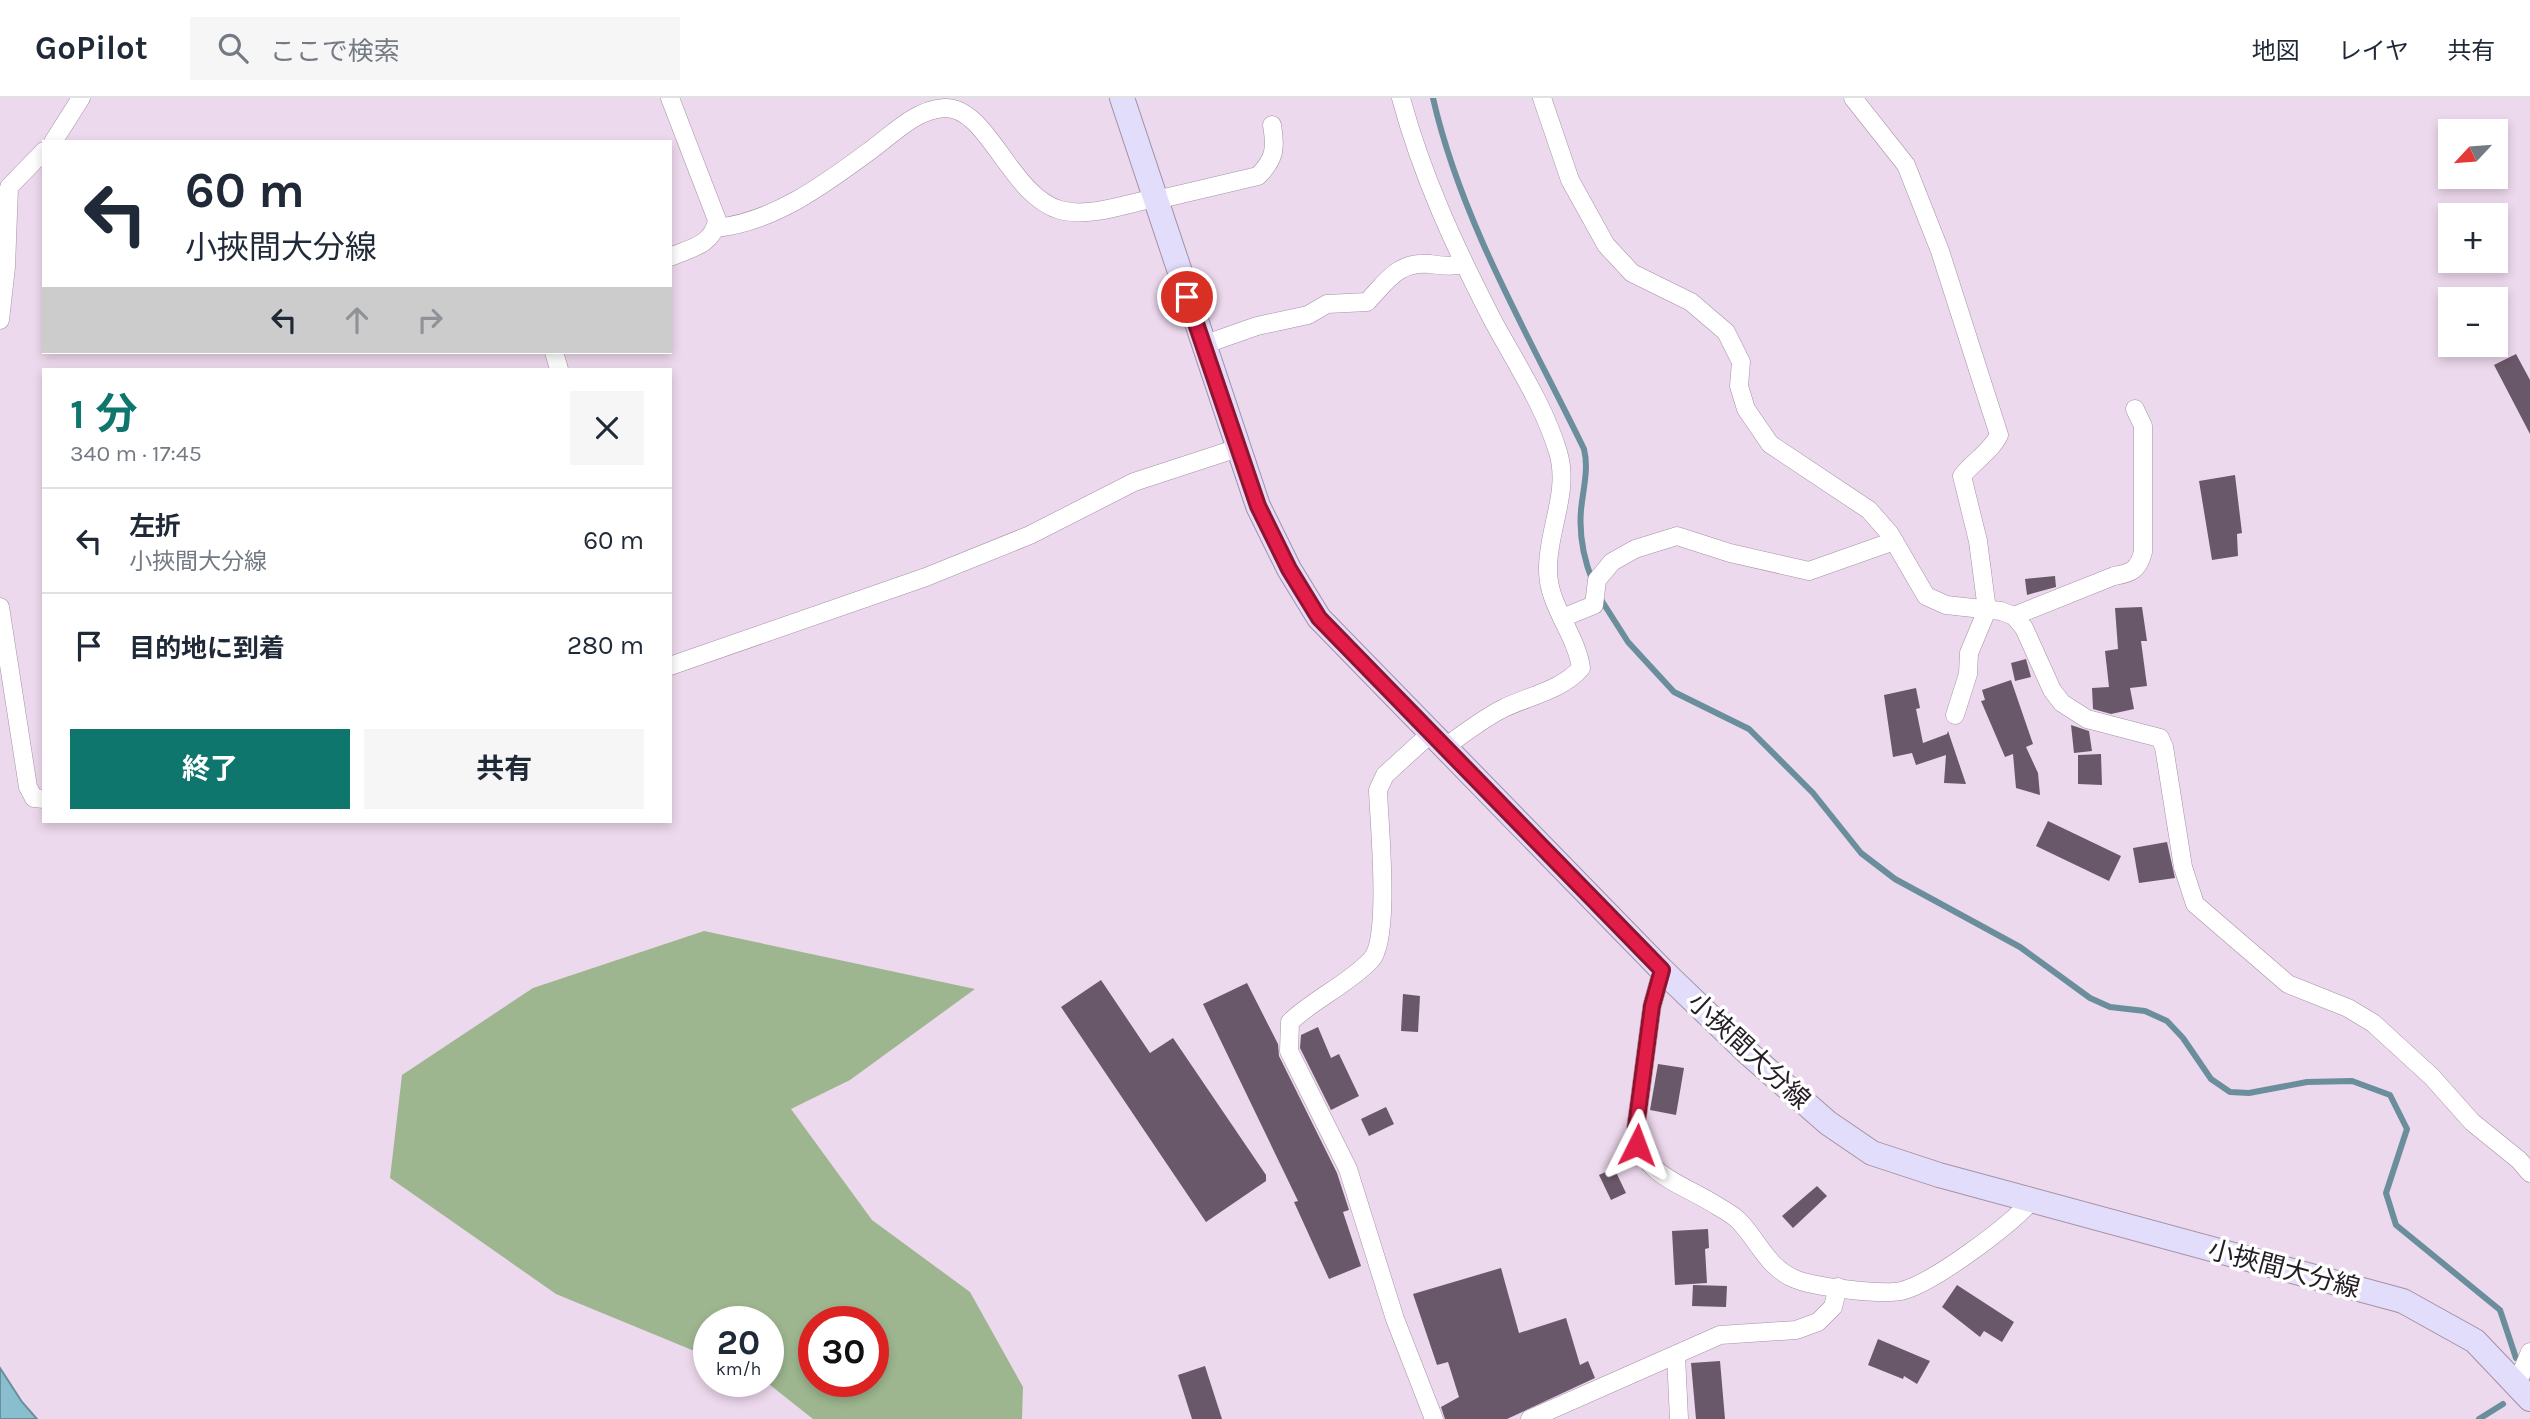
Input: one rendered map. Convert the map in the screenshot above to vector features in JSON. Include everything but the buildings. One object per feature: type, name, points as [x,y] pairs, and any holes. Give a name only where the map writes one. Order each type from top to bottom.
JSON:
[{"type":"main road","name":"小挾間大分線","points":[[1122,98],[1258,506],[1289,569],[1319,618],[1662,970],[1747,1052],[1818,1114],[1872,1153],[2032,1200],[2403,1301],[2474,1342],[2524,1391]]},
{"type":"street","points":[[54,140],[81,98]]},
{"type":"street","points":[[670,98],[714,211],[716,228],[706,243],[672,256]]},
{"type":"street","points":[[1401,98],[1433,198],[1463,264],[1549,425],[1559,455],[1563,480],[1548,568],[1553,600],[1579,656],[1581,668],[1574,676],[1437,741],[1385,775],[1378,790],[1381,934],[1373,958],[1290,1023],[1289,1051],[1348,1169],[1395,1319],[1434,1419]]},
{"type":"street","points":[[1542,98],[1570,180],[1606,245],[1632,273],[1691,302],[1726,332],[1741,362],[1740,386],[1746,409],[1770,444],[1869,510],[1894,541],[1926,596],[1946,605],[2014,616],[2114,576],[2132,573],[2139,567],[2143,552],[2143,426],[2135,409]]},
{"type":"street","points":[[1853,98],[1906,165],[1940,251],[1994,412],[1999,435],[1995,443],[1975,459],[1962,476],[1978,541],[1987,610],[1969,653],[1968,674],[1955,715]]},
{"type":"street","points":[[716,228],[743,225],[766,216],[835,177],[908,121],[929,111],[947,108],[964,114],[983,128],[1019,181],[1038,199],[1060,210],[1081,212],[1258,176],[1269,166],[1276,149],[1272,125]]},
{"type":"street","points":[[0,320],[6,267],[9,187],[42,153]]},
{"type":"street","points":[[1203,345],[1257,326],[1308,315],[1327,304],[1367,302],[1387,278],[1404,265],[1417,263],[1453,267],[1463,264]]},
{"type":"street","points":[[672,665],[926,577],[1030,535],[1134,482],[1238,448]]},
{"type":"street","points":[[1562,618],[1594,605],[1597,580],[1612,562],[1635,549],[1677,536],[1731,553],[1809,571],[1894,541]]},
{"type":"street","points":[[0,607],[28,787],[34,798],[42,799]]},
{"type":"street","points":[[2014,616],[2024,628],[2052,690],[2062,703],[2087,719],[2160,738],[2164,747],[2183,867],[2195,904],[2288,984],[2348,1008],[2373,1023],[2432,1077],[2472,1122],[2519,1160],[2530,1173]]},
{"type":"street","points":[[1662,970],[1652,1006],[1636,1127],[1637,1145],[1645,1162],[1739,1220],[1770,1262],[1795,1279],[1870,1292],[1902,1291],[1962,1257],[2020,1214],[2032,1200]]},
{"type":"street","points":[[1530,1419],[1720,1335],[1796,1330],[1818,1322],[1833,1307],[1838,1287]]},
{"type":"street","points":[[2524,1391],[2530,1352]]},
{"type":"street","points":[[1676,1355],[1679,1419]]},
{"type":"green space","points":[[704,931],[975,989],[850,1080],[791,1109],[872,1220],[970,1292],[1023,1387],[1022,1419],[813,1419],[784,1396],[784,1306],[693,1306],[693,1350],[556,1294],[390,1178],[402,1075],[533,988]]},
{"type":"water","points":[[0,1368],[22,1402],[37,1419],[0,1419]]},
{"type":"waterway","points":[[1433,98],[1445,144],[1479,233],[1519,321],[1584,449],[1586,472],[1581,528],[1585,556],[1593,582]]},
{"type":"waterway","points":[[1600,598],[1628,642],[1674,692],[1749,729],[1813,793],[1861,853],[1895,879],[2020,947],[2090,998],[2110,1007],[2145,1011],[2167,1021],[2183,1038],[2211,1079],[2230,1092],[2249,1093],[2307,1082],[2352,1081],[2390,1095],[2407,1129],[2386,1193],[2396,1225],[2500,1310],[2516,1358]]},
{"type":"waterway","points":[[2479,1419],[2503,1404]]},
{"type":"route","points":[[1187,297],[1258,506],[1289,569],[1319,618],[1662,970],[1652,1006],[1636,1127],[1637,1145]]}]
